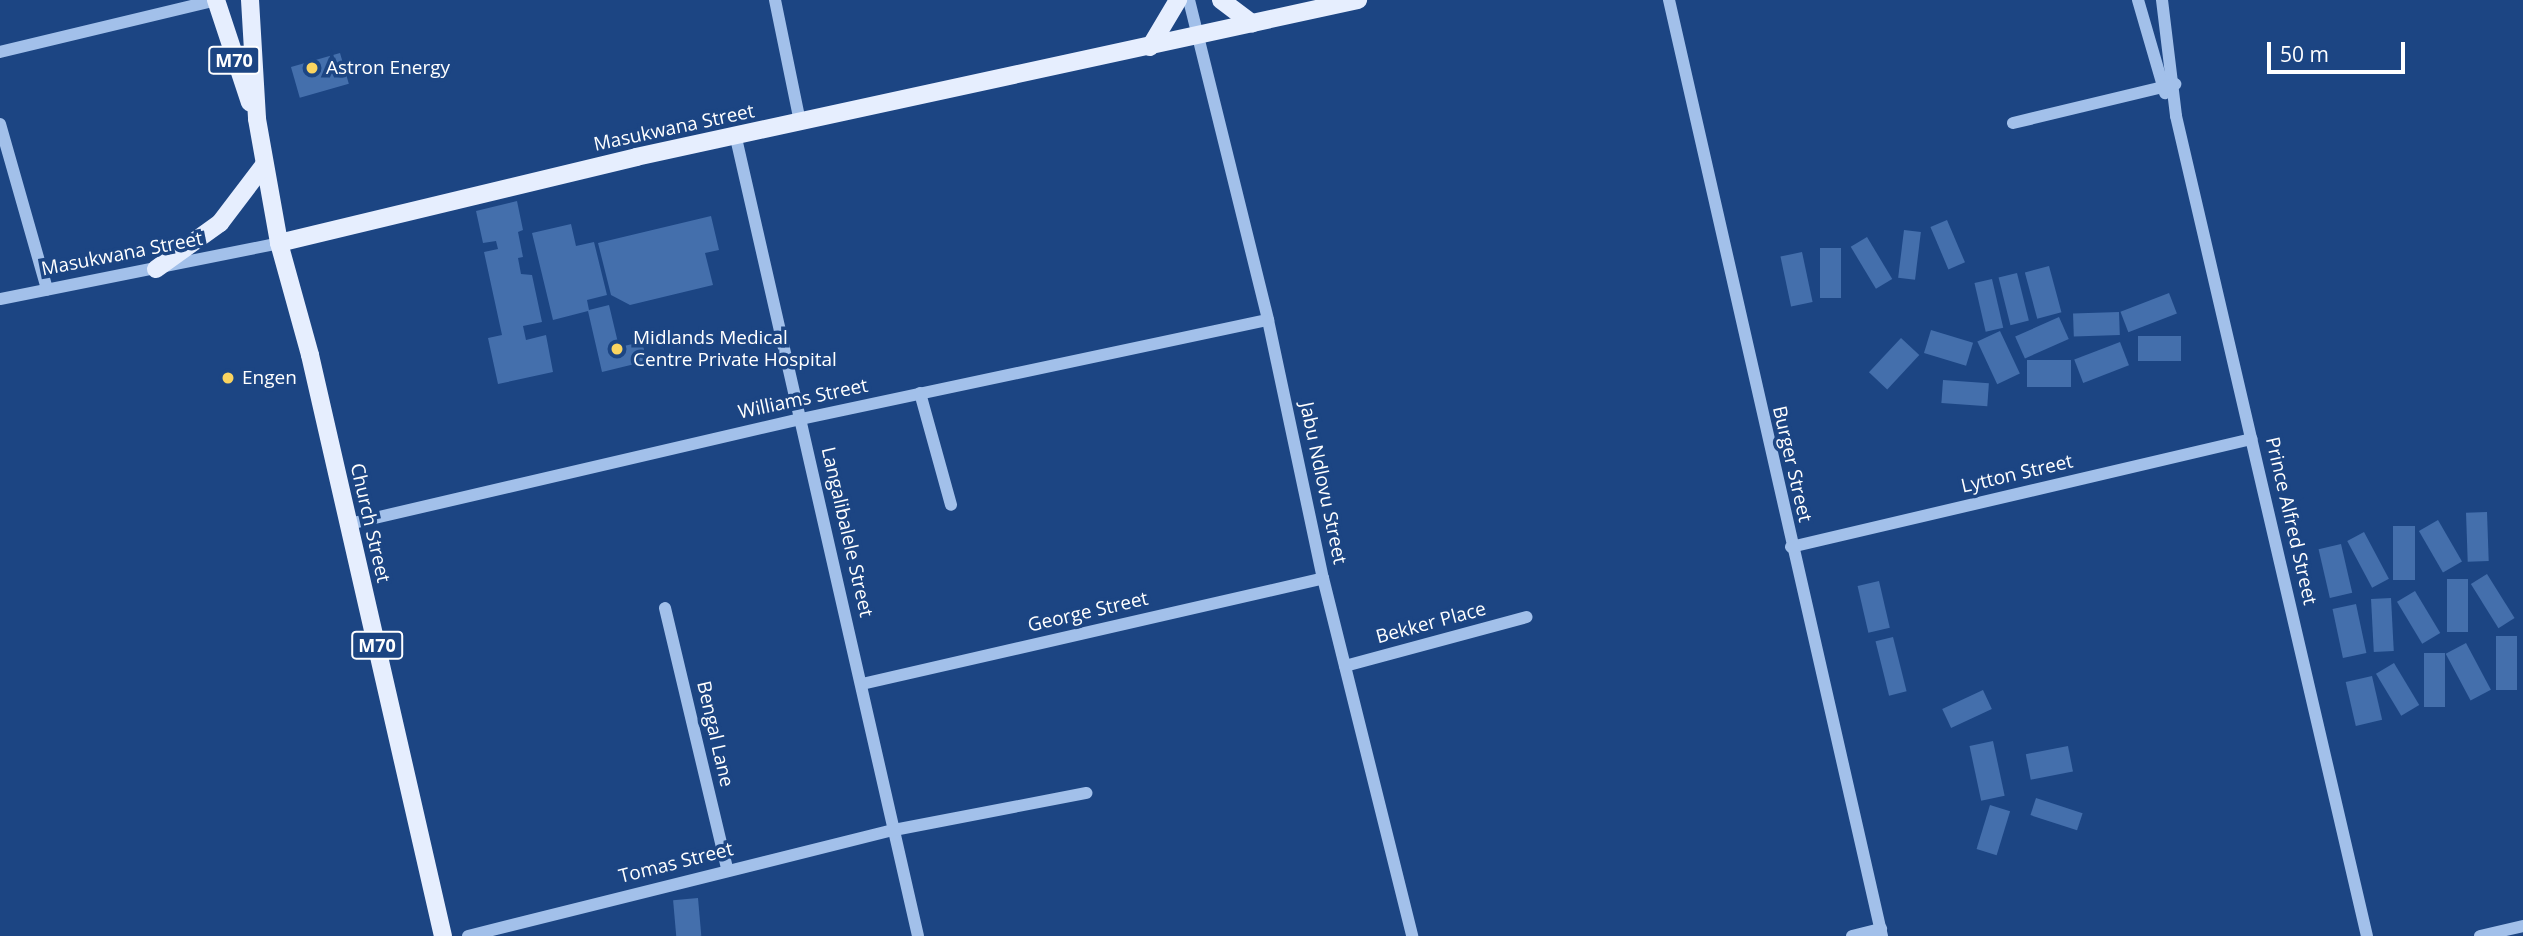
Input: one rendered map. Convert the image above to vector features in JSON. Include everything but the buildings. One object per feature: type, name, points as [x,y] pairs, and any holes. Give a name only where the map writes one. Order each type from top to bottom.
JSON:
[{"type":"main road","name":"Church Street","points":[[216,0],[257,120]]},
{"type":"main road","name":"Church Street","points":[[250,0],[257,120],[279,243],[349,524],[443,936]]},
{"type":"main road","points":[[1150,47],[1178,0]]},
{"type":"main road","points":[[1221,0],[1252,23]]},
{"type":"main road","name":"Masukwana Street","points":[[279,243],[636,157],[736,138],[1198,38],[1252,23],[1358,0]]},
{"type":"main road","points":[[156,269],[220,222],[264,165]]},
{"type":"street","points":[[0,52],[216,0]]},
{"type":"street","points":[[775,0],[800,122]]},
{"type":"street","name":"Jabu Ndlovu Street","points":[[1189,0],[1268,320],[1323,578],[1412,936]]},
{"type":"street","name":"Burger Street","points":[[1670,0],[1791,547],[1882,933]]},
{"type":"street","name":"Prince Alfred Street","points":[[2138,0],[2176,116],[2367,936]]},
{"type":"street","name":"Prince Alfred Street","points":[[2162,0],[2168,85]]},
{"type":"street","points":[[2014,123],[2168,85]]},
{"type":"street","points":[[0,124],[47,289]]},
{"type":"street","name":"Langalibalele Street","points":[[736,138],[918,936]]},
{"type":"street","name":"Masukwana Street","points":[[0,299],[279,243]]},
{"type":"street","name":"Williams Street","points":[[349,524],[801,419],[1268,320]]},
{"type":"street","points":[[920,393],[951,505]]},
{"type":"street","name":"Lytton Street","points":[[1791,547],[2252,439]]},
{"type":"street","name":"George Street","points":[[862,684],[1323,578]]},
{"type":"street","name":"Bengal Lane","points":[[665,608],[727,869]]},
{"type":"street","name":"Bekker Place","points":[[1345,666],[1527,617]]},
{"type":"street","name":"Tomas Street","points":[[468,936],[727,869],[894,830],[1086,793]]},
{"type":"street","points":[[2480,936],[2523,926]]},
{"type":"street","points":[[1852,936],[1882,933]]},
{"type":"place","name":"Astron Energy","points":[[312,68]]},
{"type":"place","name":"Midlands Medical Centre Private Hospital","points":[[617,349]]},
{"type":"place","name":"Engen","points":[[228,378]]}]
